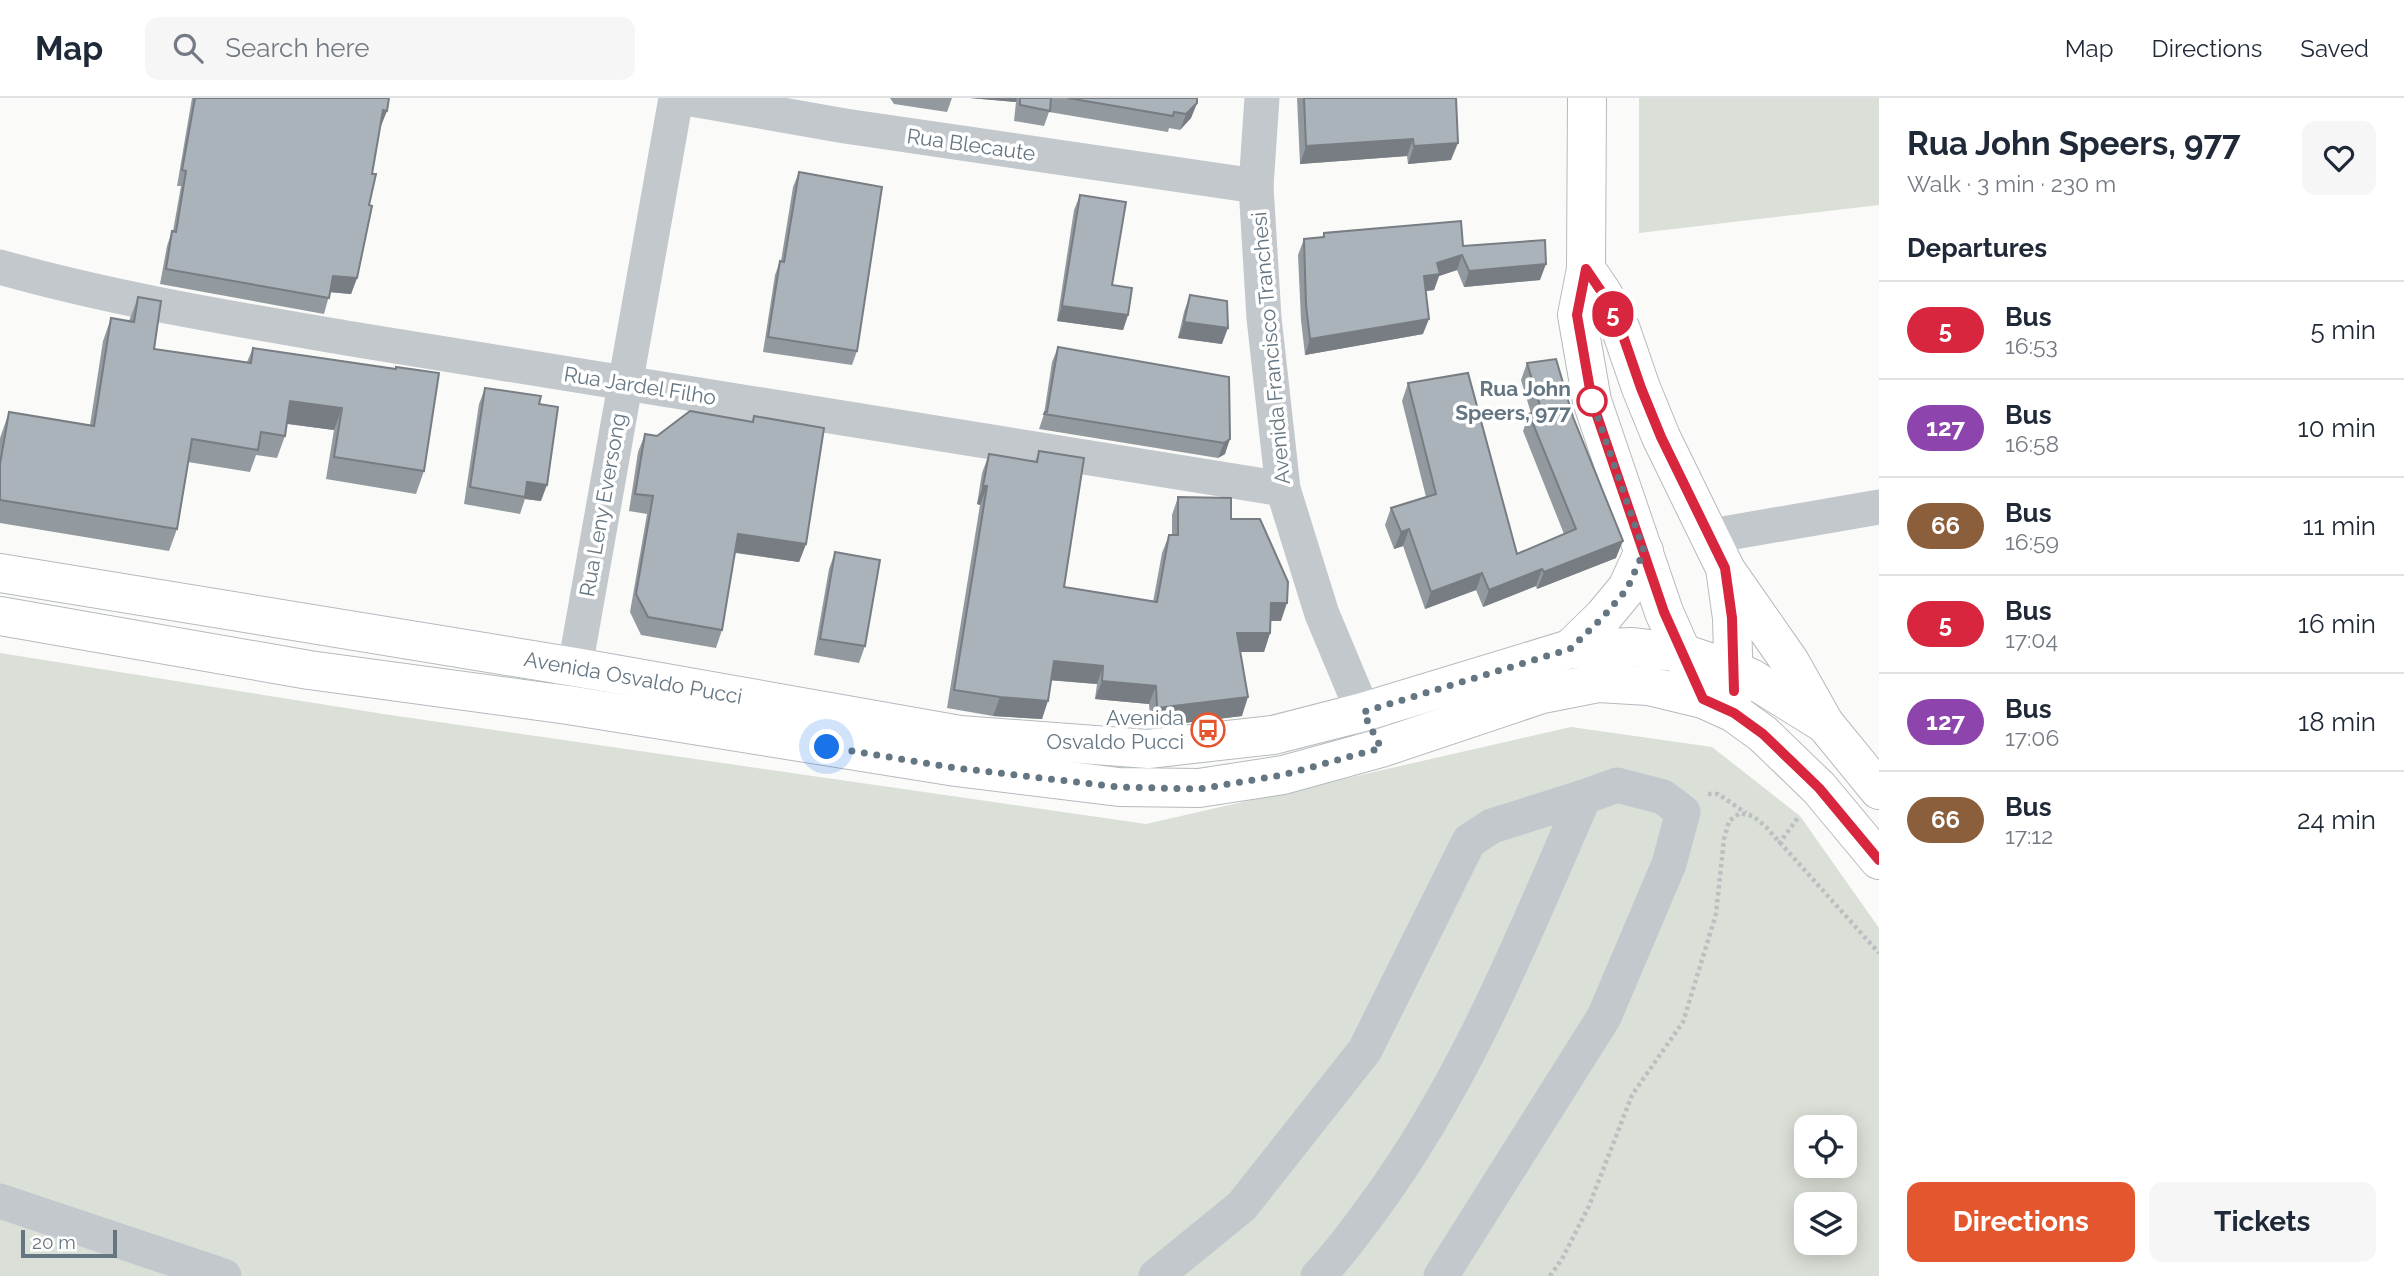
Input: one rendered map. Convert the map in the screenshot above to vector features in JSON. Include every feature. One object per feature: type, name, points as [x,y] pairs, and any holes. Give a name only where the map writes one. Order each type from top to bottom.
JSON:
[{"type":"main road","points":[[1587,98],[1586,269],[1577,315],[1592,401],[1664,612],[1682,653],[1718,706],[1763,734],[1819,788],[1879,860]]},
{"type":"main road","points":[[1586,269],[1603,294],[1621,330],[1661,437],[1718,552],[1790,662],[1825,724],[1879,790]]},
{"type":"main road","points":[[1570,649],[1627,589],[1644,551]]},
{"type":"main road","points":[[1718,552],[1732,618],[1733,670],[1718,706]]},
{"type":"main road","name":"Avenida Osvaldo Pucci","points":[[0,573],[575,667],[960,735],[1147,749],[1273,735],[1363,712],[1570,649],[1633,646],[1682,653],[1733,670],[1751,678],[1825,724]]},
{"type":"main road","name":"Avenida Osvaldo Pucci","points":[[0,616],[309,670],[568,705],[956,768],[1119,787],[1199,789],[1283,775],[1381,748],[1542,694],[1598,683],[1649,686],[1718,706]]},
{"type":"street","name":"Rua Leny Eversong","points":[[568,705],[676,98]]},
{"type":"street","name":"Rua Blecaute","points":[[686,98],[847,112],[1256,186]]},
{"type":"street","name":"Avenida Francisco Tranchesi","points":[[1262,98],[1256,186],[1264,318],[1283,489],[1322,614],[1381,748]]},
{"type":"street","name":"Rua Jardel Filho","points":[[0,267],[232,318],[1283,489]]},
{"type":"street","points":[[1718,552],[1879,507]]},
{"type":"street","points":[[1156,1276],[1241,1206],[1365,1050],[1469,841],[1492,826],[1617,785],[1663,797],[1683,812],[1669,864],[1604,1017],[1441,1276]]},
{"type":"street","points":[[1318,1276],[1334,1260],[1395,1179],[1447,1093],[1508,970],[1584,797]]},
{"type":"street","points":[[0,1201],[224,1276]]},
{"type":"path","points":[[1550,1276],[1562,1259],[1589,1206],[1632,1095],[1684,1022],[1716,914],[1724,839],[1729,821],[1740,813],[1753,816],[1760,822],[1879,953]]},
{"type":"shaded area","points":[[1639,98],[1879,98],[1879,205],[1639,233]]},
{"type":"shaded area","points":[[0,653],[390,715],[1146,824],[1571,727],[1712,747],[1800,816],[1879,928],[1879,1276],[0,1276]]},
{"type":"building","points":[[195,98],[389,98],[387,111],[383,110],[372,174],[376,174],[369,205],[372,206],[357,278],[333,276],[329,298],[166,269],[172,231],[176,232],[186,171],[182,170]]},
{"type":"building","points":[[1020,98],[1051,98],[1050,111],[1020,105]]},
{"type":"building","points":[[1068,98],[1197,98],[1197,103],[1186,114],[1174,112],[1173,116]]},
{"type":"building","points":[[1304,98],[1456,98],[1458,143],[1414,146],[1413,139],[1306,146]]},
{"type":"building","points":[[799,172],[882,187],[857,351],[768,337],[780,261],[784,262]]},
{"type":"building","points":[[1080,195],[1126,202],[1112,285],[1132,288],[1128,315],[1062,306]]},
{"type":"building","points":[[1461,221],[1463,246],[1545,240],[1546,264],[1469,271],[1462,255],[1437,263],[1440,274],[1424,276],[1429,319],[1310,339],[1304,239],[1324,237],[1324,233]]},
{"type":"building","points":[[1190,295],[1227,301],[1228,328],[1184,322]]},
{"type":"building","points":[[138,297],[161,301],[154,349],[251,363],[253,348],[439,373],[424,471],[334,457],[342,408],[290,401],[285,436],[261,432],[258,450],[192,439],[177,529],[0,500],[0,464],[9,412],[94,426],[111,318],[134,322]]},
{"type":"building","points":[[1058,347],[1229,377],[1230,439],[1224,443],[1044,414],[1047,412]]},
{"type":"building","points":[[1556,359],[1573,417],[1623,541],[1489,590],[1482,573],[1431,592],[1409,529],[1401,532],[1391,508],[1436,494],[1408,383],[1468,373],[1517,554],[1576,529],[1529,414],[1541,409],[1527,363]]},
{"type":"building","points":[[485,388],[541,396],[539,404],[558,407],[547,485],[527,482],[525,497],[470,487]]},
{"type":"building","points":[[690,411],[753,422],[754,416],[824,428],[806,544],[738,534],[722,630],[648,617],[636,594],[653,496],[635,494],[645,434],[657,436]]},
{"type":"building","points":[[1039,451],[1084,458],[1064,587],[1157,602],[1169,535],[1178,535],[1178,497],[1231,498],[1231,519],[1260,519],[1288,582],[1287,603],[1271,603],[1270,633],[1237,633],[1248,697],[1157,708],[1156,686],[1102,681],[1103,666],[1054,661],[1048,701],[954,690],[987,486],[983,486],[989,454],[1037,462]]},
{"type":"building","points":[[835,552],[880,560],[865,646],[820,639]]},
{"type":"bus line","name":"5","points":[[1734,691],[1732,618],[1725,568],[1661,437],[1621,330],[1603,294],[1586,269],[1577,315],[1592,401],[1664,612],[1703,699],[1734,713],[1763,734],[1819,788],[1879,860]]},
{"type":"place","name":"Rua John Speers, 977","points":[[1592,401]]},
{"type":"place","name":"Avenida Osvaldo Pucci","points":[[1208,730]]},
{"type":"route","points":[[827,747],[956,768],[1119,787],[1199,789],[1283,775],[1381,748],[1363,712],[1570,649],[1627,589],[1644,551],[1592,401]]}]
